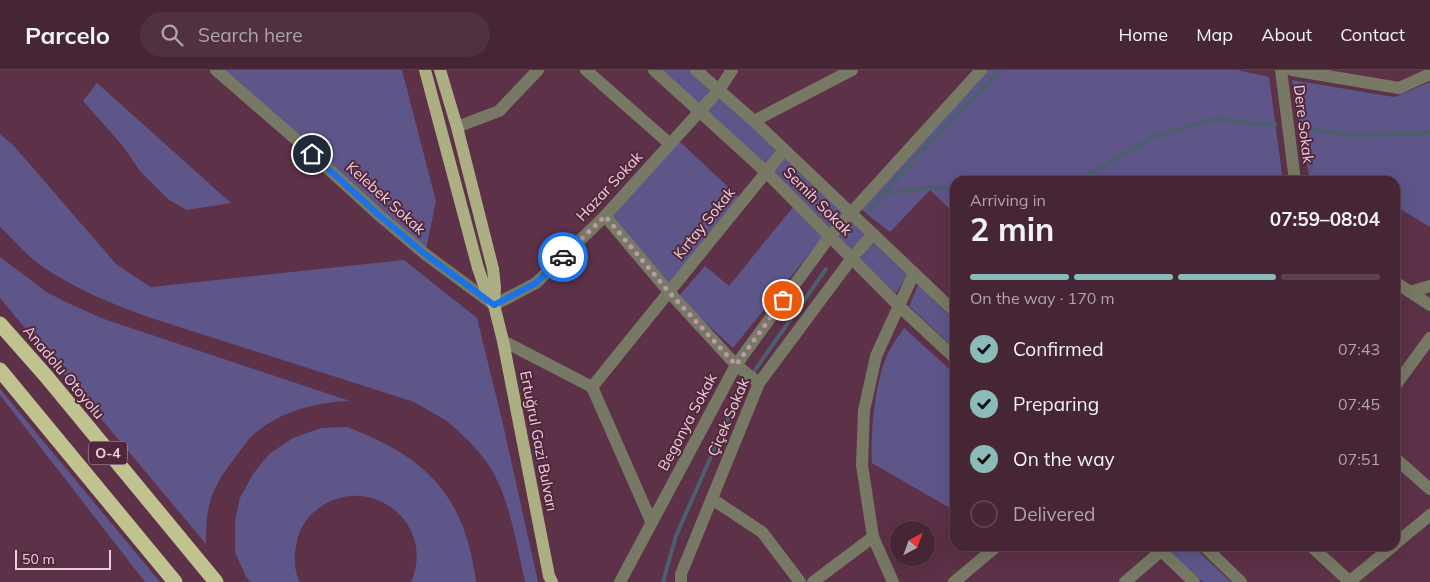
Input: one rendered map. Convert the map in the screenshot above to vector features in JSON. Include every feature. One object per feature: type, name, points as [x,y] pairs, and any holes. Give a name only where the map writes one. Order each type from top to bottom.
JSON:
[{"type":"highway","name":"Anadolu Otoyolu","points":[[0,324],[46,376],[216,582]]},
{"type":"highway","name":"O-4","points":[[0,370],[175,582]]},
{"type":"main road","name":"Ertuğrul Gazi Bulvarı","points":[[425,70],[478,268],[485,288],[494,305],[503,341],[549,576],[552,582]]},
{"type":"main road","name":"Ertuğrul Gazi Bulvarı","points":[[440,70],[457,127],[493,270],[496,287],[494,305]]},
{"type":"street","name":"Kelebek Sokak","points":[[216,70],[387,222],[425,254],[494,305]]},
{"type":"street","points":[[457,127],[500,112],[538,70]]},
{"type":"street","points":[[586,70],[670,144]]},
{"type":"street","name":"Semih Sokak","points":[[654,70],[766,172],[899,306],[950,353]]},
{"type":"street","name":"Semih Sokak","points":[[696,70],[754,121],[950,307]]},
{"type":"street","name":"Hazar Sokak","points":[[494,305],[536,283],[605,216],[719,90],[732,70]]},
{"type":"street","points":[[754,121],[852,70]]},
{"type":"street","points":[[850,214],[982,70]]},
{"type":"street","name":"Dere Sokak","points":[[1281,70],[1294,176]]},
{"type":"street","points":[[1292,70],[1399,88],[1430,74]]},
{"type":"street","name":"Kırtay Sokak","points":[[592,387],[784,150]]},
{"type":"street","name":"Begonya Sokak","points":[[620,582],[736,365],[830,236],[850,214]]},
{"type":"street","points":[[605,216],[669,292],[736,365],[759,383]]},
{"type":"street","points":[[850,220],[862,224],[867,240],[862,247],[858,250],[849,251],[838,244],[836,235],[839,226],[850,220]]},
{"type":"street","name":"Çiçek Sokak","points":[[681,582],[681,574],[759,383],[852,258],[873,234]]},
{"type":"street","points":[[893,582],[873,537],[862,465],[864,412],[876,356],[914,273]]},
{"type":"street","points":[[1400,285],[1430,305]]},
{"type":"street","points":[[1410,292],[1430,286]]},
{"type":"street","points":[[1400,379],[1430,338]]},
{"type":"street","points":[[503,341],[592,387],[651,522]]},
{"type":"street","points":[[1400,462],[1430,489]]},
{"type":"street","points":[[712,499],[762,532],[800,582]]},
{"type":"street","points":[[1400,539],[1430,515]]},
{"type":"street","points":[[813,582],[873,537]]},
{"type":"street","points":[[954,582],[991,551]]},
{"type":"street","points":[[1125,582],[1156,551]]},
{"type":"street","points":[[1160,551],[1194,582]]},
{"type":"street","points":[[1209,551],[1242,582]]},
{"type":"street","points":[[1316,551],[1349,582],[1386,551]]},
{"type":"shaded area","points":[[216,70],[402,70],[436,201],[425,254]]},
{"type":"shaded area","points":[[660,70],[690,70],[713,91],[699,106]]},
{"type":"shaded area","points":[[981,70],[1238,70],[1269,77],[1282,176],[950,176],[950,209],[930,190],[890,232],[857,206]]},
{"type":"shaded area","points":[[1292,80],[1394,97],[1430,82],[1430,227],[1400,209],[1400,176],[1309,176]]},
{"type":"shaded area","points":[[97,83],[231,203],[187,210],[169,200],[140,171],[122,145],[83,101]]},
{"type":"shaded area","points":[[720,96],[778,150],[765,165],[707,111]]},
{"type":"shaded area","points":[[0,134],[13,145],[117,265],[151,287],[404,260],[477,318],[538,582],[525,582],[511,520],[495,475],[477,450],[444,419],[414,402],[134,312],[79,288],[35,261],[0,227]]},
{"type":"shaded area","points":[[679,141],[739,197],[669,283],[609,216]]},
{"type":"shaded area","points":[[784,158],[845,215],[832,229],[772,172]]},
{"type":"shaded area","points":[[793,207],[823,237],[733,348],[678,297],[705,266],[729,286]]},
{"type":"shaded area","points":[[850,222],[859,224],[865,236],[851,250],[838,239],[839,229]]},
{"type":"shaded area","points":[[872,242],[907,275],[896,294],[860,259]]},
{"type":"shaded area","points":[[0,257],[48,293],[104,319],[350,401],[323,404],[295,411],[270,423],[248,440],[223,474],[214,491],[208,513],[206,544],[0,298]]},
{"type":"shaded area","points":[[918,285],[950,316],[950,344],[909,306]]},
{"type":"shaded area","points":[[904,328],[950,369],[950,508],[872,463],[876,395],[882,368],[894,342]]},
{"type":"shaded area","points":[[0,389],[160,582],[145,582],[0,395]]},
{"type":"shaded area","points":[[347,427],[399,452],[420,467],[437,484],[451,503],[462,526],[471,552],[476,582],[411,582],[417,560],[414,539],[405,521],[391,508],[374,499],[354,496],[334,500],[314,512],[303,525],[298,537],[295,557],[296,572],[300,582],[251,582],[246,577],[235,552],[235,520],[240,498],[253,474],[269,454],[293,438],[321,428]]},
{"type":"shaded area","points":[[1169,551],[1198,551],[1231,582],[1203,582]]},
{"type":"waterway","points":[[870,210],[896,179],[1000,70]]},
{"type":"waterway","points":[[1086,176],[1154,136],[1217,119],[1265,125],[1275,124]]},
{"type":"waterway","points":[[1301,128],[1354,135],[1430,133]]},
{"type":"waterway","points":[[884,193],[942,187],[950,189]]},
{"type":"waterway","points":[[755,370],[826,269]]},
{"type":"waterway","points":[[663,582],[676,536],[739,393]]},
{"type":"way so far","points":[[563,257],[605,216],[669,292],[736,365],[783,300]]},
{"type":"route","points":[[312,154],[425,254],[494,305],[536,283],[563,257]]}]
